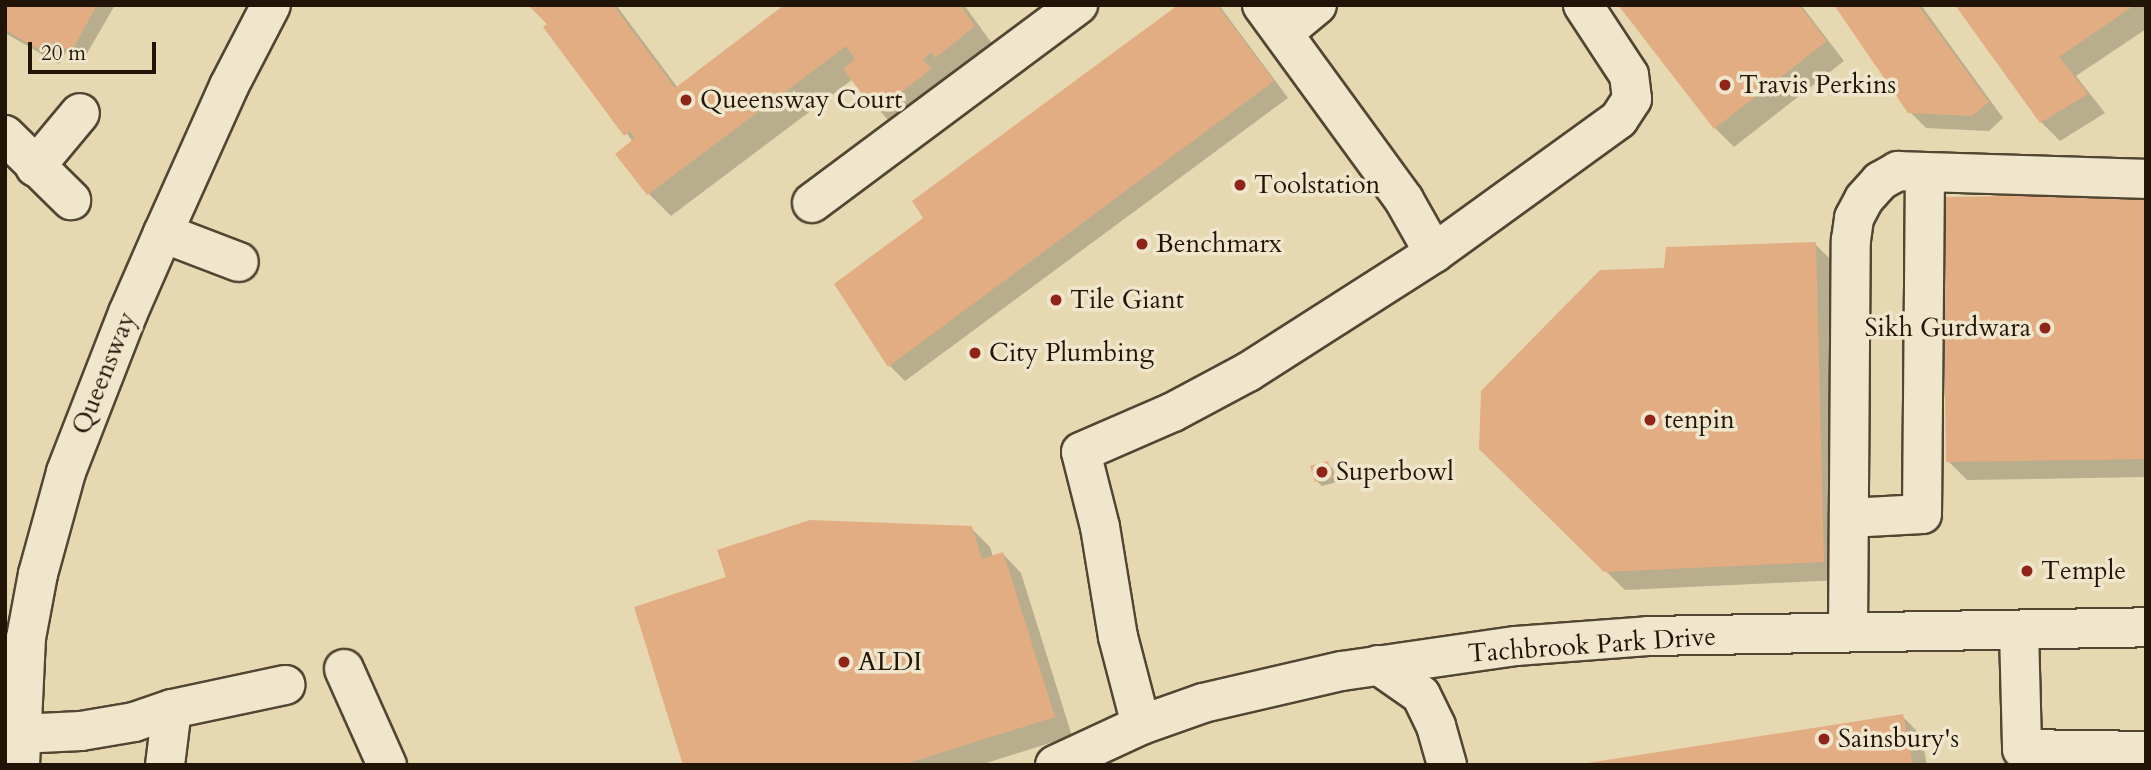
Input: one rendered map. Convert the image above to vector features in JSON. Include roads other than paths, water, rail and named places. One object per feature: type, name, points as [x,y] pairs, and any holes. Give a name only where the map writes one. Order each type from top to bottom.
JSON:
[{"type":"street","name":"Queensway","points":[[20,749],[26,638],[21,570],[163,233],[229,86],[271,5]]},
{"type":"street","points":[[812,203],[1078,5]]},
{"type":"street","points":[[1317,5],[1272,19],[1396,189],[1434,253]]},
{"type":"street","points":[[1141,725],[1118,637],[1100,527],[1081,452],[1173,412],[1248,372],[1434,253],[1619,118],[1632,99],[1629,75],[1583,5]]},
{"type":"street","points":[[35,167],[80,113]]},
{"type":"street","points":[[5,135],[71,200]]},
{"type":"street","points":[[1848,632],[1850,240],[1854,218],[1864,199],[1880,181],[1898,171],[2146,178]]},
{"type":"street","points":[[1849,518],[1922,514],[1926,173]]},
{"type":"street","points":[[163,233],[239,262]]},
{"type":"street","name":"Tachbrook Park Drive","points":[[1055,765],[1141,725],[1203,703],[1378,665],[1516,646],[1601,639],[2146,626]]},
{"type":"street","points":[[2019,631],[2023,757],[2146,751]]},
{"type":"street","points":[[1378,665],[1421,695],[1436,726],[1447,765]]},
{"type":"street","points":[[344,669],[387,765]]},
{"type":"street","points":[[20,749],[81,731],[134,722],[172,709],[285,685]]},
{"type":"street","points":[[165,765],[172,709]]},
{"type":"place","name":"Travis Perkins","points":[[1725,85]]},
{"type":"place","name":"Queensway Court","points":[[686,100]]},
{"type":"place","name":"Toolstation","points":[[1240,185]]},
{"type":"place","name":"Benchmarx","points":[[1142,244]]},
{"type":"place","name":"Tile Giant","points":[[1056,300]]},
{"type":"place","name":"Sikh Gurdwara","points":[[2045,328]]},
{"type":"place","name":"City Plumbing","points":[[975,353]]},
{"type":"place","name":"tenpin","points":[[1650,420]]},
{"type":"place","name":"Superbowl","points":[[1322,472]]},
{"type":"place","name":"Temple","points":[[2027,571]]},
{"type":"place","name":"ALDI","points":[[844,662]]},
{"type":"place","name":"Sainsbury's","points":[[1824,739]]}]
